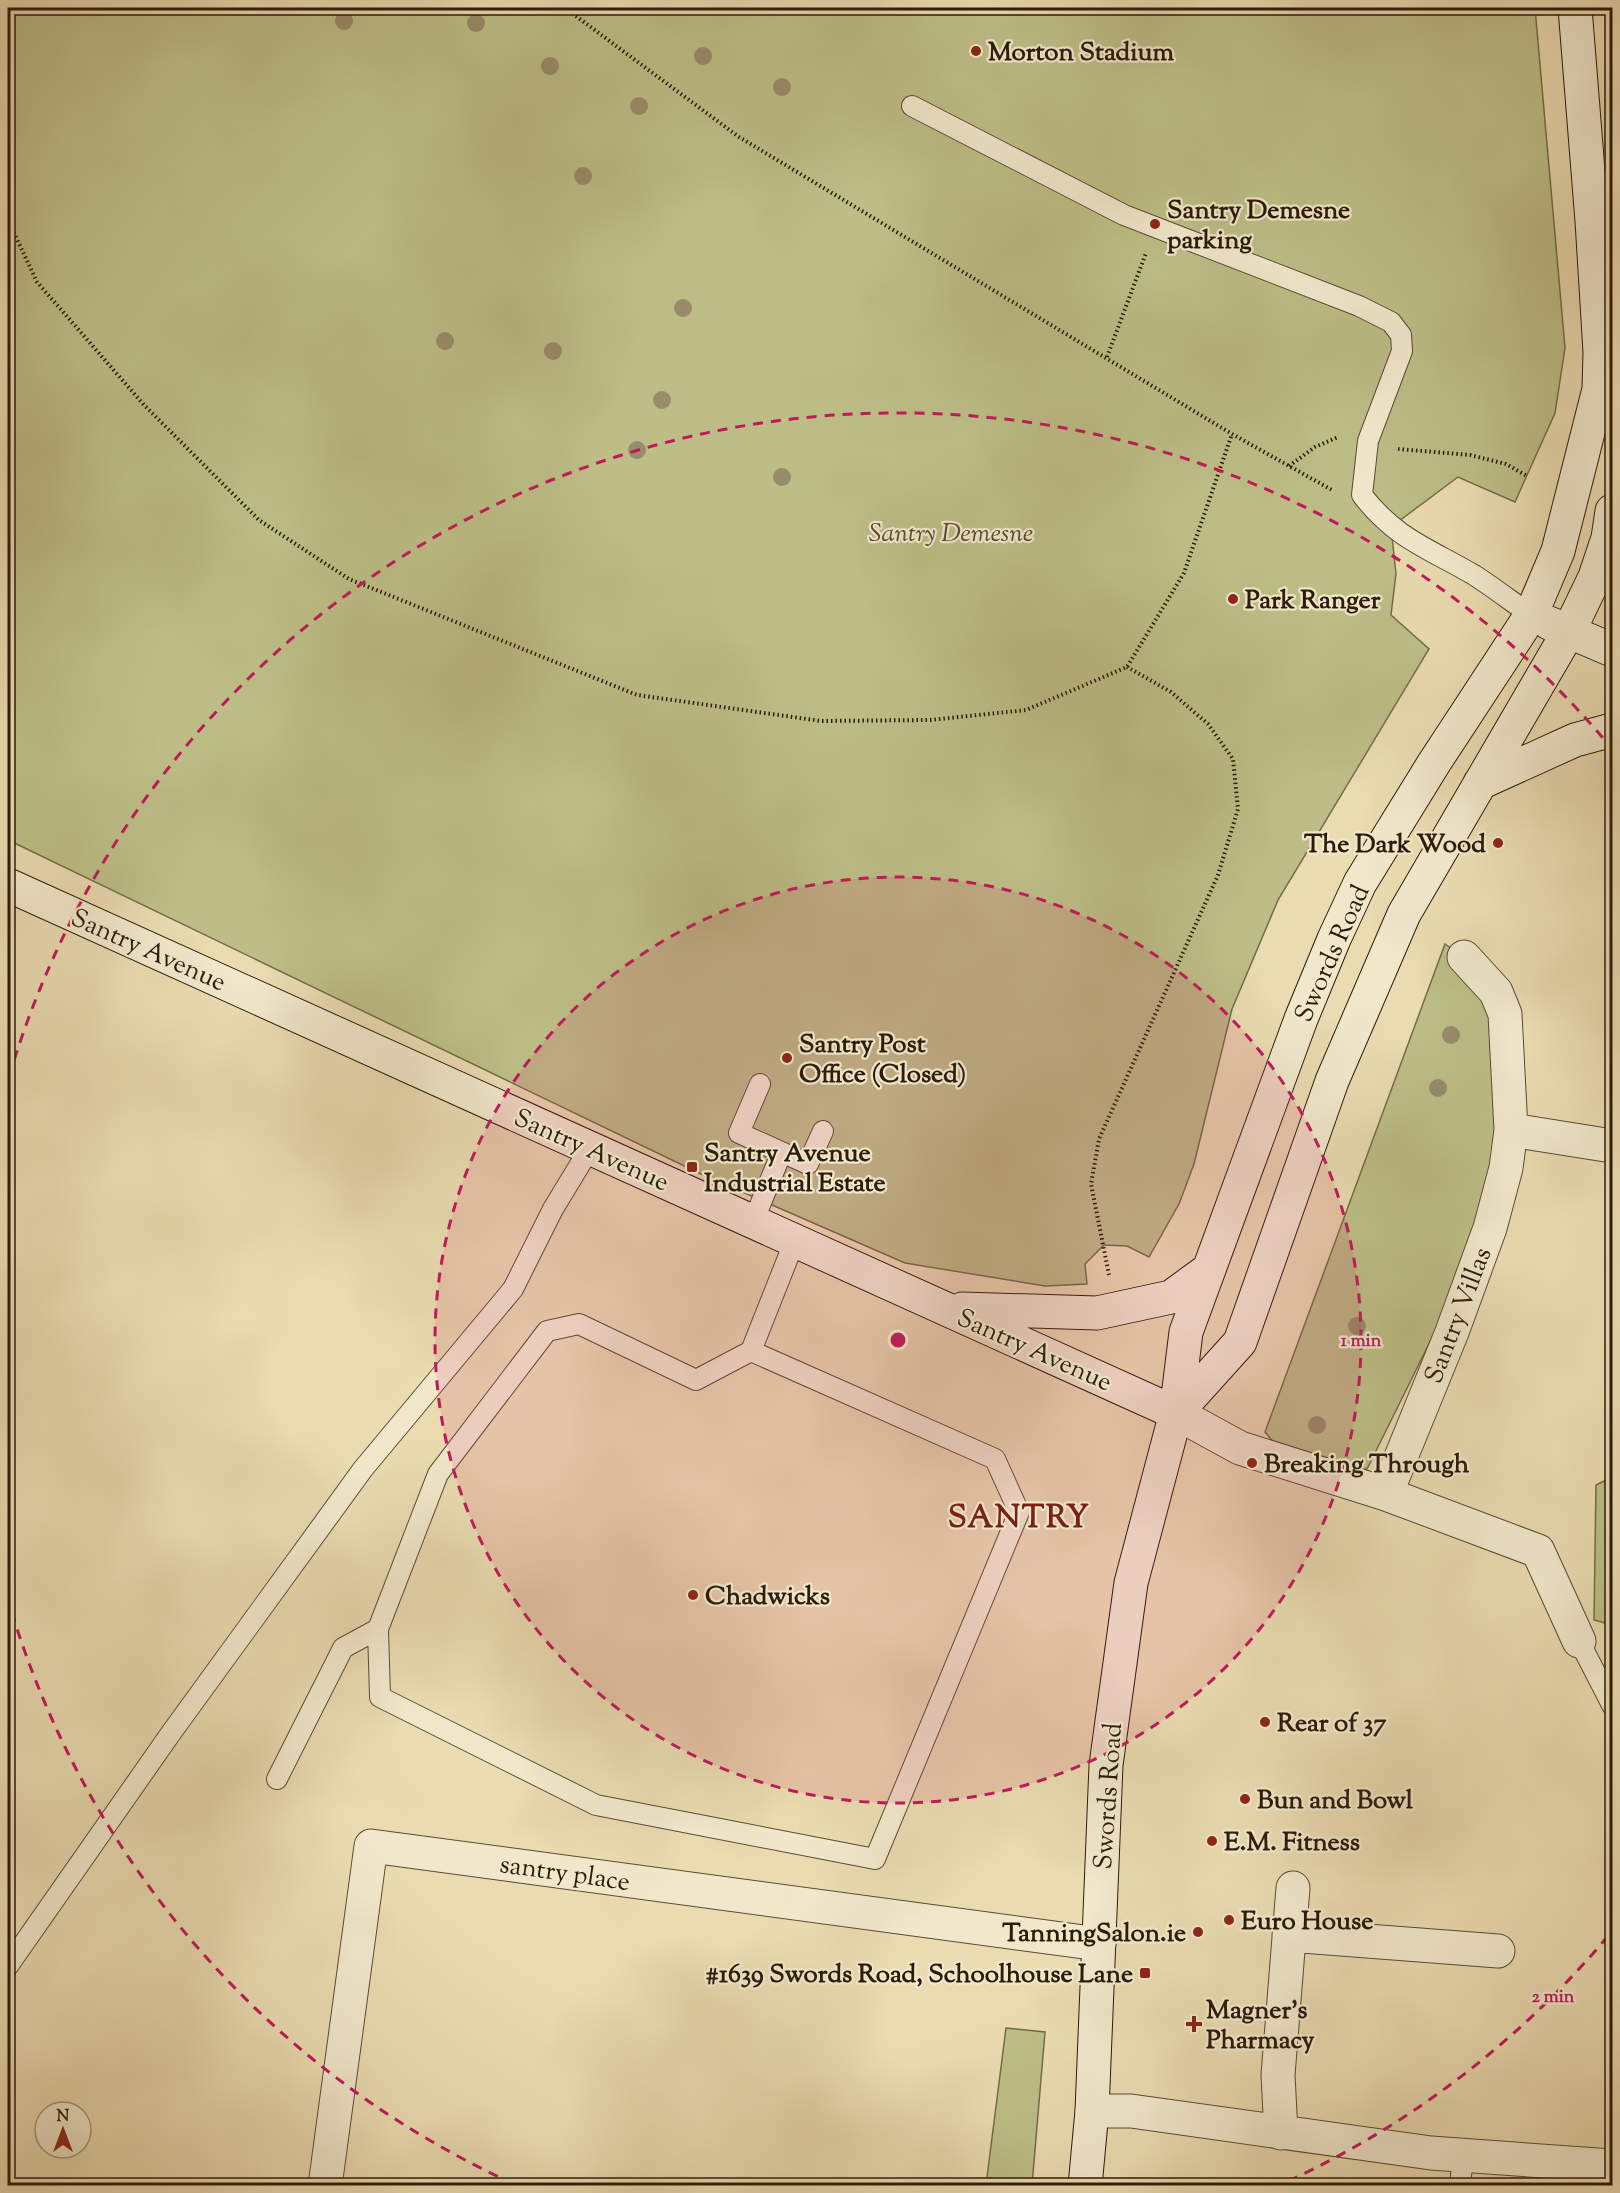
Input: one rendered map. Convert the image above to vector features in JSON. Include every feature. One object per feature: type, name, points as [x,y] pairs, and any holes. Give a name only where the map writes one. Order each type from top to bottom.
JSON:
[{"type":"main road","name":"Swords Road","points":[[1085,2186],[1092,2111],[1106,1765],[1131,1583],[1176,1413],[1186,1332],[1301,1019],[1360,883],[1434,763],[1531,615],[1558,551],[1599,389],[1600,352],[1593,232],[1575,8]]},
{"type":"main road","name":"Swords Road","points":[[1599,389],[1612,436]]},
{"type":"main road","name":"Swords Road","points":[[1176,1413],[1240,1342],[1332,1081],[1404,914],[1569,631],[1595,577],[1608,538],[1612,511]]},
{"type":"main road","points":[[1531,615],[1612,650]]},
{"type":"main road","points":[[1480,783],[1575,740],[1612,730]]},
{"type":"main road","name":"Santry Avenue","points":[[8,885],[1176,1413],[1240,1448],[1386,1494],[1538,1551],[1579,1641]]},
{"type":"main road","name":"Santry Villas","points":[[1386,1494],[1452,1332],[1490,1228],[1506,1168],[1511,1130],[1505,1014],[1496,992],[1464,957]]},
{"type":"main road","points":[[1511,1130],[1612,1146]]},
{"type":"main road","points":[[946,1309],[1097,1313],[1114,1311],[1171,1297],[1208,1270]]},
{"type":"main road","name":"santry place","points":[[325,2186],[371,1846],[1099,1944]]},
{"type":"main road","points":[[1281,2133],[1278,2075],[1293,1888]]},
{"type":"main road","points":[[1289,1935],[1498,1951]]},
{"type":"main road","points":[[1092,2111],[1131,2111],[1281,2133],[1462,2171],[1612,2166]]},
{"type":"lane","points":[[912,106],[1124,215],[1359,306],[1391,322],[1401,335],[1402,351],[1368,441],[1362,495],[1380,518],[1408,540],[1475,576],[1531,615]]},
{"type":"lane","points":[[760,1084],[739,1133],[781,1154],[808,1164],[823,1131]]},
{"type":"lane","points":[[8,1966],[171,1733],[363,1469],[513,1289],[553,1209],[590,1148]]},
{"type":"lane","points":[[753,1222],[781,1154]]},
{"type":"lane","points":[[751,1351],[995,1459],[1019,1512],[875,1859],[596,1804],[380,1697],[378,1629],[438,1474],[547,1331],[579,1324],[696,1380],[751,1351],[795,1240]]},
{"type":"lane","points":[[277,1779],[343,1648],[378,1629]]},
{"type":"lane","points":[[1579,1641],[1612,1705]]},
{"type":"path","points":[[566,8],[739,137],[1232,434],[1341,495],[1362,495]]},
{"type":"path","points":[[8,220],[37,282],[144,405],[259,520],[350,579],[637,695],[821,721],[930,720],[1026,710],[1127,667],[1184,573],[1232,434]]},
{"type":"path","points":[[1107,357],[1155,227]]},
{"type":"path","points":[[1289,466],[1316,447],[1335,438],[1351,436],[1406,451],[1470,454],[1506,464],[1527,476]]},
{"type":"path","points":[[1110,1286],[1091,1184],[1099,1139],[1218,875],[1238,809],[1233,759],[1208,724],[1171,692],[1127,667]]},
{"type":"green space","name":"Santry Demesne","points":[[8,8],[1535,8],[1565,348],[1555,413],[1515,502],[1458,477],[1391,527],[1396,574],[1391,615],[1429,649],[1278,900],[1232,1009],[1194,1164],[1179,1204],[1149,1257],[1127,1246],[1104,1245],[1085,1264],[1087,1284],[1045,1286],[905,1263],[701,1174],[8,840]]},
{"type":"green space","points":[[1445,944],[1464,957],[1504,1007],[1493,1161],[1462,1277],[1367,1469],[1341,1471],[1288,1460],[1265,1432]]},
{"type":"green space","points":[[1612,1477],[1612,1625],[1594,1620],[1596,1485]]},
{"type":"green space","points":[[1006,2028],[1045,2032],[1032,2185],[986,2185]]},
{"type":"place","name":"Morton Stadium","points":[[976,51]]},
{"type":"place","name":"Santry Demesne parking","points":[[1155,224]]},
{"type":"place","name":"Park Ranger","points":[[1233,599]]},
{"type":"place","name":"The Dark Wood","points":[[1498,843]]},
{"type":"place","name":"Santry Post Office (Closed)","points":[[787,1058]]},
{"type":"place","name":"Santry Avenue Industrial Estate","points":[[692,1167]]},
{"type":"place","name":"Breaking Through","points":[[1252,1463]]},
{"type":"place","name":"Chadwicks","points":[[693,1595]]},
{"type":"place","name":"Rear of 37","points":[[1265,1722]]},
{"type":"place","name":"Bun and Bowl","points":[[1245,1799]]},
{"type":"place","name":"E.M. Fitness","points":[[1212,1841]]},
{"type":"place","name":"Euro House","points":[[1229,1920]]},
{"type":"place","name":"TanningSalon.ie","points":[[1198,1932]]},
{"type":"place","name":"#1639 Swords Road, Schoolhouse Lane","points":[[1145,1973]]},
{"type":"place","name":"Magner's Pharmacy","points":[[1194,2024]]},
{"type":"district","name":"SANTRY","points":[[1019,1516]]}]
